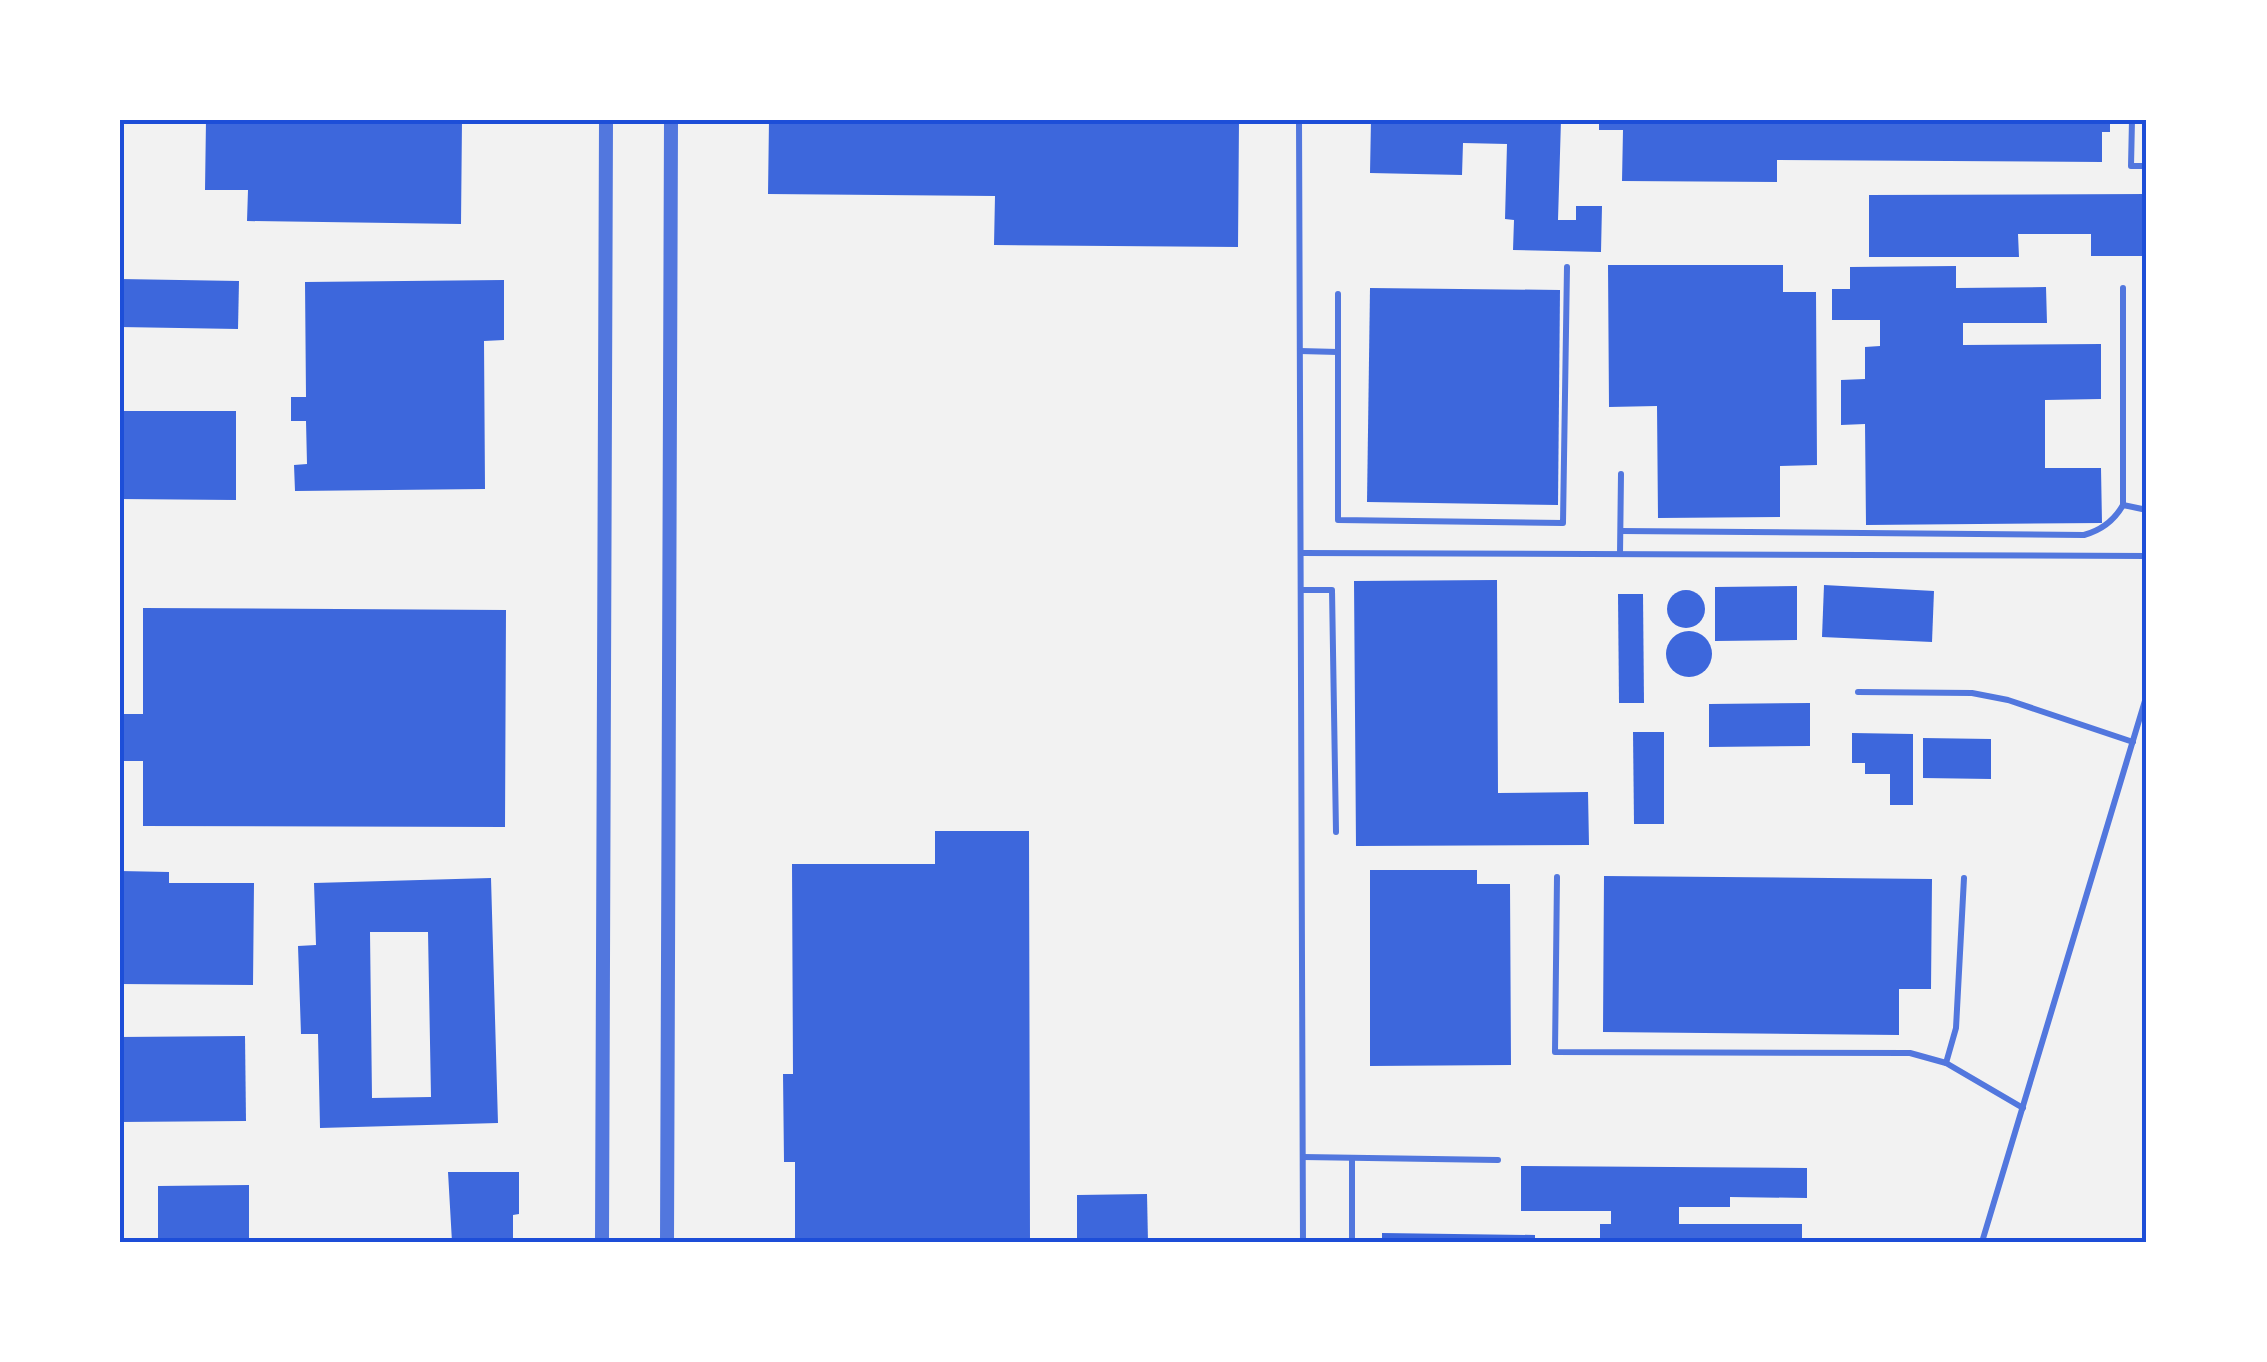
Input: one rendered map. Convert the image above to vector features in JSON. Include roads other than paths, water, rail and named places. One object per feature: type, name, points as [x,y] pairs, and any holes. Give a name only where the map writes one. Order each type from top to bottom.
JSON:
[{"type":"street","points":[[602,1242],[606,120]]},
{"type":"street","points":[[667,1242],[671,120]]},
{"type":"lane","points":[[1299,120],[1303,1242]]},
{"type":"lane","points":[[2132,120],[2131,166],[2147,166]]},
{"type":"lane","points":[[1338,294],[1338,520],[1563,523],[1566,267]]},
{"type":"lane","points":[[1620,531],[2084,535],[2106,526],[2123,505],[2123,288]]},
{"type":"lane","points":[[1300,351],[1338,352]]},
{"type":"lane","points":[[1620,554],[1621,474]]},
{"type":"lane","points":[[2123,505],[2147,510]]},
{"type":"lane","points":[[1301,553],[2147,556]]},
{"type":"lane","points":[[1301,590],[1332,590],[1336,832]]},
{"type":"lane","points":[[1858,692],[1972,693],[2008,700],[2132,742]]},
{"type":"lane","points":[[1982,1242],[2147,694]]},
{"type":"lane","points":[[1556,877],[1555,1052],[1910,1052],[1946,1062],[2023,1108]]},
{"type":"lane","points":[[1946,1062],[1956,1028],[1964,878]]},
{"type":"lane","points":[[1302,1158],[1498,1160]]},
{"type":"lane","points":[[1352,1158],[1352,1242]]}]
